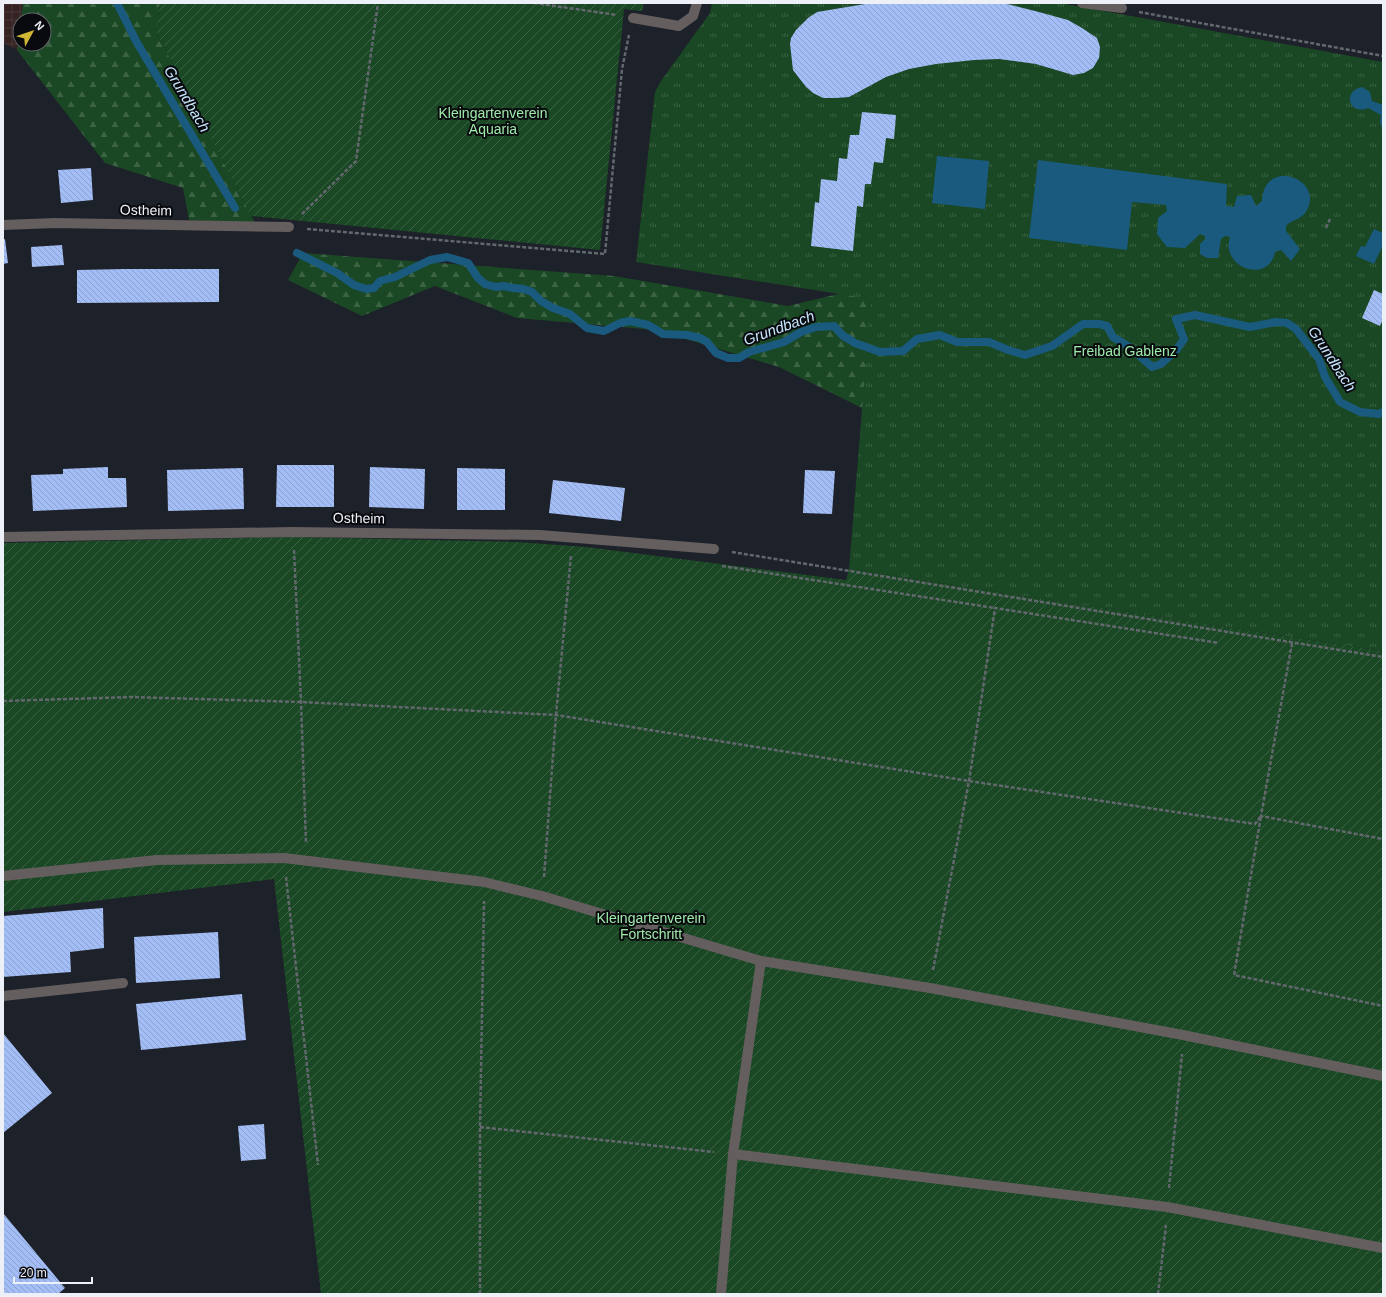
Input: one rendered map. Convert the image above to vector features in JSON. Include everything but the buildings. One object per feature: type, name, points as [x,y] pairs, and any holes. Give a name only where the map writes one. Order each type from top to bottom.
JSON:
[{"type":"street","points":[[633,18],[679,26],[693,16],[697,3]]},
{"type":"street","points":[[1082,3],[1122,8]]},
{"type":"street","name":"Ostheim","points":[[3,225],[63,223],[289,227]]},
{"type":"street","name":"Ostheim","points":[[3,537],[292,532],[540,535],[714,549]]},
{"type":"street","points":[[3,876],[157,860],[284,858],[484,882],[542,896],[762,961],[930,988],[1184,1035],[1383,1076]]},
{"type":"street","points":[[721,1294],[733,1154],[762,961]]},
{"type":"street","points":[[3,996],[123,983]]},
{"type":"street","points":[[733,1154],[1167,1207],[1383,1248]]},
{"type":"path","points":[[289,227],[356,161],[378,3]]},
{"type":"path","points":[[289,227],[605,254],[622,69],[633,18],[534,3]]},
{"type":"path","points":[[1122,8],[1383,56]]},
{"type":"path","points":[[1326,228],[1330,219]]},
{"type":"path","points":[[294,549],[306,861]]},
{"type":"path","points":[[542,896],[571,549]]},
{"type":"path","points":[[714,549],[1383,657]]},
{"type":"path","points":[[930,988],[969,781],[995,608],[1219,643]]},
{"type":"path","points":[[1292,643],[1234,975],[1383,1006]]},
{"type":"path","points":[[3,701],[132,697],[301,702],[556,716],[1255,824],[1261,816]]},
{"type":"path","points":[[1261,816],[1383,839]]},
{"type":"path","points":[[284,858],[318,1165]]},
{"type":"path","points":[[480,1294],[480,1127],[484,882]]},
{"type":"path","points":[[1158,1294],[1184,1035]]},
{"type":"path","points":[[480,1127],[733,1154]]},
{"type":"shaded area","points":[[3,3],[23,3],[22,12],[12,12],[12,48],[3,43]]},
{"type":"green space","points":[[23,3],[160,3],[156,31],[256,225],[189,220],[183,188],[105,163],[19,52],[52,52],[52,12],[22,12]]},
{"type":"green space","name":"Kleingartenverein Aquaria","points":[[160,3],[644,3],[642,11],[624,9],[600,250],[251,216],[156,31]]},
{"type":"green space","name":"Freibad Gablenz","points":[[712,3],[1060,3],[1383,62],[1383,651],[849,569],[871,299],[636,262],[655,92],[661,81],[710,13]]},
{"type":"green space","points":[[303,253],[614,276],[788,306],[880,284],[921,443],[862,408],[779,367],[656,330],[517,318],[435,286],[362,316],[288,280]]},
{"type":"green space","name":"Kleingartenverein Fortschritt","points":[[296,537],[517,542],[586,547],[846,580],[849,569],[1383,651],[1383,1294],[321,1294],[274,879],[3,912],[3,543]]},
{"type":"water","points":[[1362,87],[1370,92],[1372,101],[1383,105],[1383,131],[1380,122],[1381,115],[1368,108],[1361,110],[1356,109],[1350,102],[1352,93],[1356,89]]},
{"type":"water","points":[[937,156],[989,161],[985,209],[932,203]]},
{"type":"water","points":[[1038,160],[1227,184],[1226,206],[1234,207],[1237,196],[1251,195],[1256,206],[1262,201],[1265,187],[1272,179],[1282,176],[1292,177],[1301,181],[1307,189],[1310,199],[1305,213],[1300,218],[1286,226],[1286,231],[1300,249],[1291,261],[1281,250],[1275,252],[1272,261],[1267,266],[1252,270],[1238,264],[1232,258],[1229,250],[1230,237],[1225,236],[1221,239],[1218,258],[1207,258],[1200,254],[1200,244],[1205,239],[1205,236],[1200,234],[1185,248],[1167,247],[1157,234],[1158,218],[1167,211],[1166,205],[1132,202],[1127,250],[1029,238]]},
{"type":"water","points":[[1374,229],[1383,233],[1383,245],[1374,264],[1356,256],[1361,246],[1365,247]]},
{"type":"waterway","name":"Grundbach","points":[[117,3],[136,41],[235,208]]},
{"type":"waterway","name":"Grundbach","points":[[297,253],[337,273],[354,285],[366,289],[374,288],[380,281],[395,277],[430,260],[447,257],[468,263],[478,278],[485,284],[496,287],[503,286],[524,289],[532,292],[541,301],[553,308],[570,314],[587,328],[604,331],[620,323],[630,321],[648,325],[663,334],[687,335],[700,338],[707,342],[716,353],[728,358],[739,358],[749,352],[784,342],[801,332],[816,327],[834,326],[842,335],[855,343],[880,352],[903,351],[917,339],[940,335],[957,342],[989,342],[1025,355],[1052,346],[1083,324],[1099,324],[1107,326],[1113,337],[1131,348],[1152,367],[1161,364],[1177,349],[1184,339],[1176,319],[1195,315],[1250,327],[1276,322],[1287,323],[1296,329],[1319,359],[1325,377],[1340,402],[1360,412],[1379,414],[1383,412]]}]
